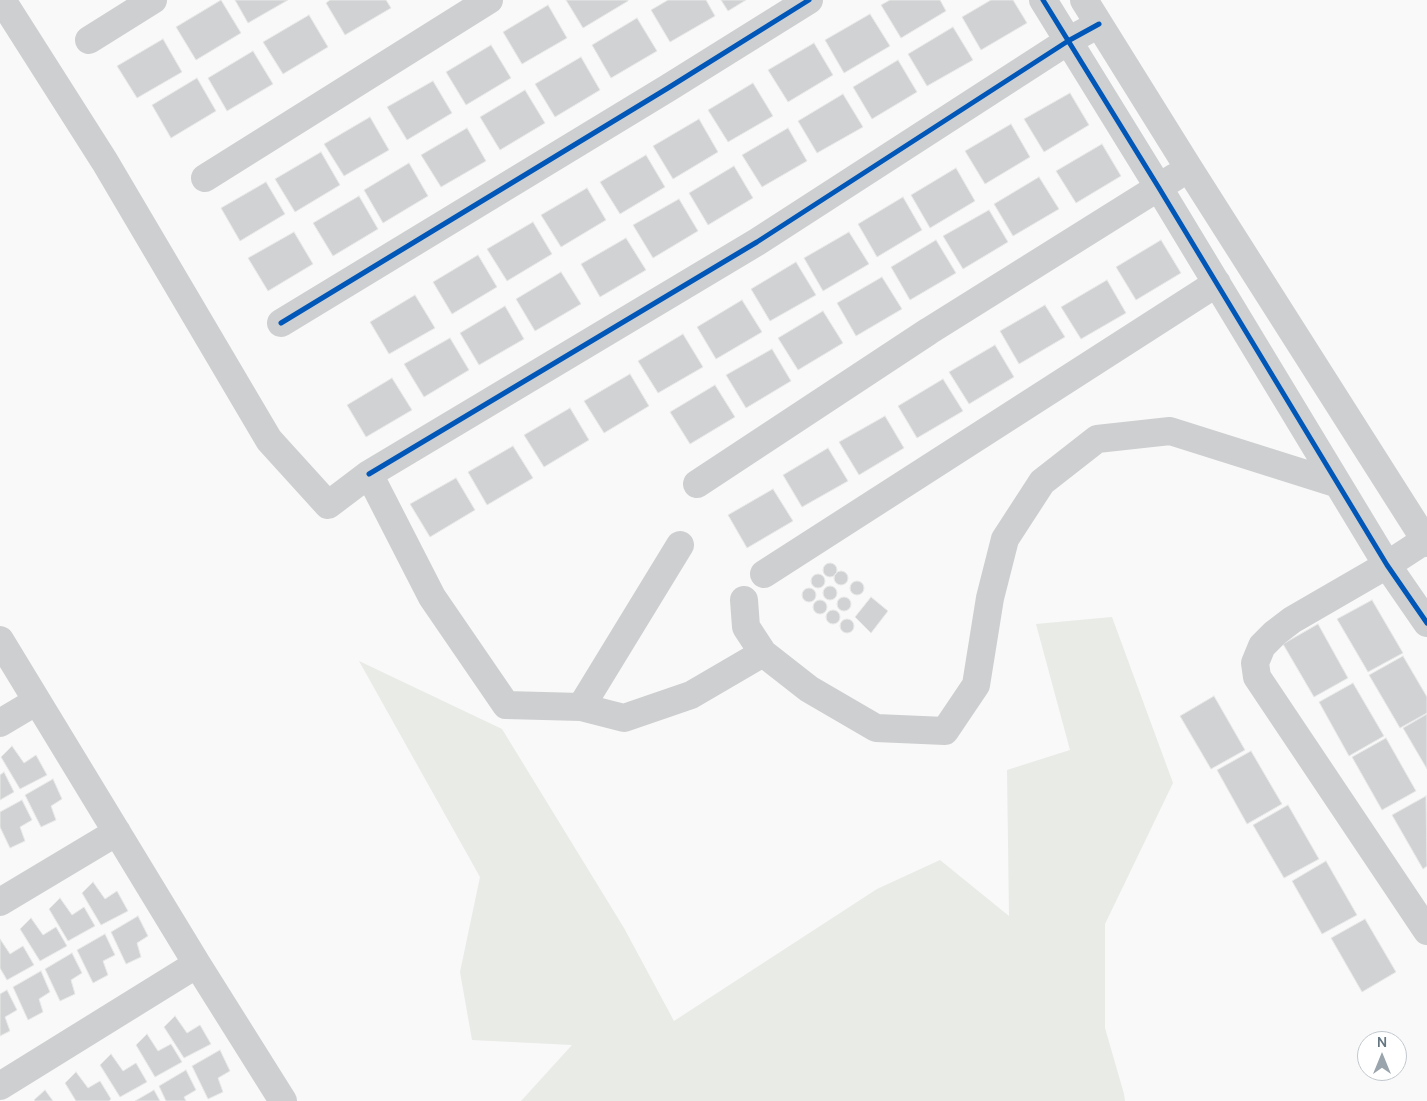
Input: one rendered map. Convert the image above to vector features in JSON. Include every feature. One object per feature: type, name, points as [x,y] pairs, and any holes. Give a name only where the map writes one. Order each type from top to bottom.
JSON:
[{"type":"street","points":[[2,0],[104,162],[269,440],[328,505],[369,474],[757,242],[1068,41],[1099,24]]},
{"type":"street","points":[[90,40],[153,0]]},
{"type":"street","points":[[205,178],[489,0]]},
{"type":"street","points":[[281,322],[652,98],[809,0]]},
{"type":"street","points":[[1043,0],[1387,565],[1427,623]]},
{"type":"street","points":[[1084,0],[1188,168],[1426,541],[1292,620],[1275,632],[1262,646],[1255,663],[1257,677],[1423,928],[1427,931]]},
{"type":"street","points":[[697,484],[929,331],[1188,168]]},
{"type":"street","points":[[764,574],[1217,283]]},
{"type":"street","points":[[744,600],[746,627],[764,653],[809,689],[876,728],[945,731],[976,685],[990,598],[1005,540],[1042,482],[1096,438],[1170,431],[1338,484]]},
{"type":"street","points":[[369,474],[432,597],[506,705],[581,707],[624,718],[691,695],[764,653]]},
{"type":"street","points":[[581,707],[680,545]]},
{"type":"street","points":[[0,640],[282,1101]]},
{"type":"street","points":[[0,723],[37,701]]},
{"type":"street","points":[[0,902],[117,832]]},
{"type":"street","points":[[0,1086],[197,964]]},
{"type":"shaded area","points":[[1112,617],[1173,783],[1105,924],[1105,1028],[1125,1101],[521,1101],[572,1045],[472,1040],[460,972],[480,877],[359,661],[502,729],[624,928],[674,1021],[877,889],[940,860],[1009,916],[1007,770],[1070,750],[1036,624]]},
{"type":"building","points":[[221,0],[241,33],[196,60],[176,27]]},
{"type":"building","points":[[235,0],[288,0],[248,23]]},
{"type":"building","points":[[330,0],[386,0],[391,8],[345,35],[326,3]]},
{"type":"building","points":[[566,0],[628,0],[628,1],[583,28]]},
{"type":"building","points":[[668,0],[706,0],[715,16],[670,42],[651,10]]},
{"type":"building","points":[[721,0],[746,0],[728,11]]},
{"type":"building","points":[[890,0],[940,0],[946,11],[901,38],[881,5]]},
{"type":"building","points":[[991,0],[1013,0],[1027,23],[981,50],[962,17]]},
{"type":"building","points":[[548,5],[567,38],[522,64],[503,32]]},
{"type":"building","points":[[870,14],[890,46],[844,73],[825,40]]},
{"type":"building","points":[[309,15],[328,47],[283,74],[263,42]]},
{"type":"building","points":[[637,18],[657,51],[611,78],[592,45]]},
{"type":"building","points":[[953,27],[973,60],[927,86],[908,54]]},
{"type":"building","points":[[163,39],[182,72],[137,98],[117,66]]},
{"type":"building","points":[[814,43],[833,75],[788,102],[768,70]]},
{"type":"building","points":[[491,45],[511,78],[466,105],[446,72]]},
{"type":"building","points":[[253,51],[273,84],[227,111],[208,78]]},
{"type":"building","points":[[581,57],[600,90],[555,117],[535,84]]},
{"type":"building","points":[[898,60],[917,92],[872,119],[853,87]]},
{"type":"building","points":[[197,78],[216,111],[171,138],[152,105]]},
{"type":"building","points":[[433,81],[452,113],[407,140],[387,107]]},
{"type":"building","points":[[753,83],[773,116],[728,142],[708,110]]},
{"type":"building","points":[[525,90],[545,123],[500,150],[480,117]]},
{"type":"building","points":[[1070,93],[1089,125],[1044,152],[1024,119]]},
{"type":"building","points":[[843,94],[863,127],[817,153],[798,121]]},
{"type":"building","points":[[370,117],[389,150],[344,176],[324,144]]},
{"type":"building","points":[[699,119],[718,152],[673,179],[653,146]]},
{"type":"building","points":[[1011,124],[1030,157],[985,184],[965,151]]},
{"type":"building","points":[[467,128],[486,161],[441,187],[421,155]]},
{"type":"building","points":[[788,128],[807,161],[762,187],[742,155]]},
{"type":"building","points":[[1102,144],[1121,176],[1076,203],[1056,171]]},
{"type":"building","points":[[321,152],[340,185],[295,212],[275,179]]},
{"type":"building","points":[[646,155],[665,187],[620,214],[600,182]]},
{"type":"building","points":[[409,163],[428,196],[383,223],[364,190]]},
{"type":"building","points":[[734,166],[753,198],[708,225],[689,193]]},
{"type":"building","points":[[956,168],[975,201],[930,228],[911,195]]},
{"type":"building","points":[[1039,177],[1059,209],[1013,236],[994,204]]},
{"type":"building","points":[[266,182],[285,214],[240,241],[221,208]]},
{"type":"building","points":[[587,188],[606,220],[561,247],[541,215]]},
{"type":"building","points":[[359,196],[378,229],[333,256],[313,223]]},
{"type":"building","points":[[903,197],[922,230],[877,257],[858,224]]},
{"type":"building","points":[[679,199],[698,231],[653,258],[633,225]]},
{"type":"building","points":[[989,210],[1008,242],[963,269],[943,236]]},
{"type":"building","points":[[533,222],[552,254],[507,281],[487,249]]},
{"type":"building","points":[[294,232],[313,264],[268,291],[248,258]]},
{"type":"building","points":[[849,232],[869,264],[823,291],[804,258]]},
{"type":"building","points":[[626,238],[646,270],[600,297],[581,264]]},
{"type":"building","points":[[936,240],[956,273],[910,300],[891,267]]},
{"type":"building","points":[[1161,240],[1181,273],[1136,300],[1116,267]]},
{"type":"building","points":[[478,255],[497,287],[452,314],[433,282]]},
{"type":"building","points":[[796,262],[816,295],[770,321],[751,289]]},
{"type":"building","points":[[561,272],[581,304],[535,331],[516,299]]},
{"type":"building","points":[[882,277],[902,309],[856,336],[837,303]]},
{"type":"building","points":[[1107,280],[1126,313],[1081,339],[1061,307]]},
{"type":"building","points":[[415,295],[435,328],[389,354],[370,322]]},
{"type":"building","points":[[742,300],[762,332],[716,359],[697,327]]},
{"type":"building","points":[[1045,305],[1065,337],[1019,364],[1000,331]]},
{"type":"building","points":[[505,306],[524,339],[479,365],[460,333]]},
{"type":"building","points":[[823,311],[843,343],[798,370],[778,338]]},
{"type":"building","points":[[683,334],[703,367],[658,393],[638,361]]},
{"type":"building","points":[[450,338],[469,370],[424,397],[404,364]]},
{"type":"building","points":[[995,345],[1014,377],[969,404],[949,372]]},
{"type":"building","points":[[772,349],[791,381],[746,408],[726,375]]},
{"type":"building","points":[[630,374],[649,406],[604,433],[584,401]]},
{"type":"building","points":[[392,378],[412,410],[366,437],[347,405]]},
{"type":"building","points":[[943,379],[963,411],[917,438],[898,406]]},
{"type":"building","points":[[715,385],[735,417],[690,444],[670,412]]},
{"type":"building","points":[[570,408],[589,440],[544,467],[524,435]]},
{"type":"building","points":[[885,416],[904,448],[859,475],[839,442]]},
{"type":"building","points":[[513,446],[533,478],[487,505],[468,472]]},
{"type":"building","points":[[828,448],[848,481],[802,507],[783,475]]},
{"type":"building","points":[[456,478],[475,510],[430,537],[410,504]]},
{"type":"building","points":[[773,489],[793,521],[747,548],[728,515]]},
{"type":"building","points":[[830,563],[835,565],[837,570],[835,575],[830,577],[825,575],[823,570],[825,565]]},
{"type":"building","points":[[841,571],[846,573],[848,578],[846,583],[841,585],[836,583],[834,578],[836,573]]},
{"type":"building","points":[[818,574],[823,576],[825,581],[823,586],[818,588],[813,586],[811,581],[813,576]]},
{"type":"building","points":[[857,581],[862,583],[864,588],[862,593],[857,595],[852,593],[850,588],[852,583]]},
{"type":"building","points":[[830,586],[835,588],[837,593],[835,598],[830,600],[825,598],[823,593],[825,588]]},
{"type":"building","points":[[809,588],[814,590],[816,595],[814,600],[809,602],[804,600],[802,595],[804,590]]},
{"type":"building","points":[[844,597],[849,599],[851,604],[849,609],[844,611],[839,609],[837,604],[839,599]]},
{"type":"building","points":[[871,597],[888,611],[871,633],[855,617]]},
{"type":"building","points":[[820,600],[825,602],[827,607],[825,612],[820,614],[815,612],[813,607],[815,602]]},
{"type":"building","points":[[1372,600],[1403,653],[1368,672],[1337,619]]},
{"type":"building","points":[[833,610],[838,612],[840,617],[838,622],[833,624],[828,622],[826,617],[828,612]]},
{"type":"building","points":[[847,619],[852,621],[854,626],[852,631],[847,633],[842,631],[840,626],[842,621]]},
{"type":"building","points":[[1318,624],[1348,678],[1314,697],[1283,644]]},
{"type":"building","points":[[1403,656],[1427,697],[1427,713],[1400,728],[1369,675]]},
{"type":"building","points":[[1353,683],[1384,736],[1349,756],[1319,702]]},
{"type":"building","points":[[1214,696],[1245,750],[1211,769],[1180,716]]},
{"type":"building","points":[[1427,714],[1427,769],[1403,728]]},
{"type":"building","points":[[1386,738],[1416,791],[1382,810],[1352,757]]},
{"type":"building","points":[[12,746],[24,763],[36,755],[47,775],[20,789],[1,757]]},
{"type":"building","points":[[1251,751],[1282,804],[1247,824],[1217,770]]},
{"type":"building","points":[[4,772],[14,792],[0,800],[0,775]]},
{"type":"building","points":[[53,779],[62,799],[51,806],[56,820],[41,827],[25,795]]},
{"type":"building","points":[[1426,796],[1427,866],[1423,869],[1392,815]]},
{"type":"building","points":[[22,800],[32,820],[20,827],[25,841],[10,848],[0,827],[0,812]]},
{"type":"building","points":[[1288,805],[1319,859],[1284,878],[1253,825]]},
{"type":"building","points":[[1326,861],[1357,915],[1322,934],[1292,881]]},
{"type":"building","points":[[93,882],[105,899],[117,891],[128,911],[101,925],[82,893]]},
{"type":"building","points":[[60,898],[72,915],[84,907],[95,926],[68,941],[49,909]]},
{"type":"building","points":[[138,916],[148,936],[137,943],[141,957],[126,964],[111,932]]},
{"type":"building","points":[[31,918],[43,935],[56,927],[67,946],[40,961],[20,929]]},
{"type":"building","points":[[1365,919],[1396,972],[1362,992],[1331,938]]},
{"type":"building","points":[[105,934],[115,955],[103,961],[108,975],[93,983],[77,950]]},
{"type":"building","points":[[0,939],[10,954],[23,946],[34,965],[7,980],[0,968]]},
{"type":"building","points":[[72,953],[82,973],[71,980],[75,994],[60,1001],[45,969]]},
{"type":"building","points":[[41,971],[50,992],[39,999],[43,1012],[28,1020],[13,987]]},
{"type":"building","points":[[7,990],[17,1010],[5,1017],[10,1031],[0,1036],[0,994]]},
{"type":"building","points":[[175,1016],[187,1033],[200,1025],[211,1044],[184,1058],[164,1027]]},
{"type":"building","points":[[147,1034],[158,1051],[171,1044],[182,1062],[155,1077],[136,1045]]},
{"type":"building","points":[[220,1050],[230,1071],[218,1078],[223,1092],[208,1099],[192,1066]]},
{"type":"building","points":[[111,1054],[123,1071],[136,1063],[147,1082],[120,1097],[100,1065]]},
{"type":"building","points":[[186,1070],[196,1090],[184,1097],[186,1101],[166,1101],[159,1086]]},
{"type":"building","points":[[76,1072],[88,1088],[100,1081],[111,1099],[109,1101],[76,1101],[65,1083]]},
{"type":"building","points":[[45,1090],[53,1101],[34,1100]]},
{"type":"building","points":[[154,1090],[160,1101],[135,1101]]},
{"type":"cycle path","points":[[281,323],[809,0]]},
{"type":"cycle path","points":[[1043,0],[1387,565],[1427,623]]},
{"type":"cycle path","points":[[369,474],[757,242],[1068,41],[1099,24]]}]
